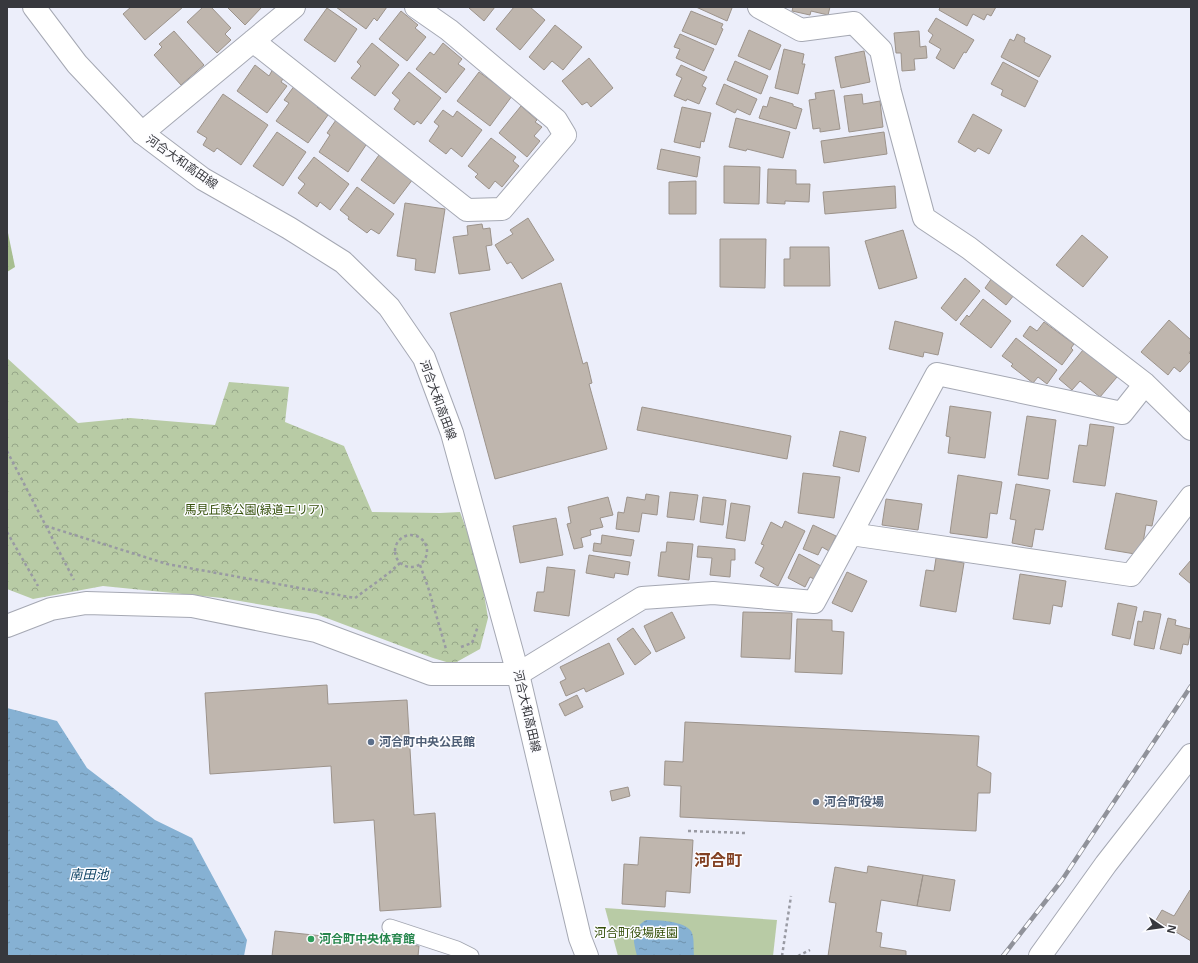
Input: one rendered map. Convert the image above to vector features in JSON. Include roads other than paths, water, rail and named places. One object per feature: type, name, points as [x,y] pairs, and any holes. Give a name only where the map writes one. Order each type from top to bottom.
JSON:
[{"type":"street","name":"河合大和高田線","points":[[34,7],[77,64],[142,134],[203,179],[289,228],[343,262],[389,307],[424,358],[452,433],[518,674],[578,930],[586,956]]},
{"type":"street","points":[[142,134],[294,7]]},
{"type":"street","points":[[253,41],[467,210],[502,209],[565,135],[556,120],[449,30],[416,7]]},
{"type":"street","points":[[759,7],[801,30],[855,15],[881,50],[890,92],[924,218],[969,248],[1145,384],[1191,429]]},
{"type":"street","points":[[7,626],[51,609],[86,603],[192,606],[316,631],[431,674],[518,674],[642,598],[713,593],[814,602],[937,374],[1122,413],[1145,384]]},
{"type":"street","points":[[851,534],[1131,575],[1191,497]]},
{"type":"street","points":[[1040,956],[1106,864],[1191,755]]},
{"type":"lane","points":[[390,927],[457,949],[471,956]]},
{"type":"water","name":"南田池","points":[[7,708],[57,721],[87,768],[155,820],[192,838],[247,940],[244,956],[7,956]]},
{"type":"water","points":[[646,920],[677,923],[688,928],[693,937],[694,956],[637,956],[634,945],[635,932],[637,928]]},
{"type":"railway","points":[[1003,956],[1062,880],[1191,686]]},
{"type":"place","name":"河合町中央公民館","points":[[371,742]]},
{"type":"place","name":"河合町役場","points":[[816,802]]},
{"type":"place","name":"河合町中央体育館","points":[[311,939]]},
{"type":"district","name":"河合町","points":[[718,860]]},
{"type":"park label","name":"馬見丘陵公園(緑道エリア)","points":[[254,510]]},
{"type":"park label","name":"河合町役場庭園","points":[[636,933]]}]
